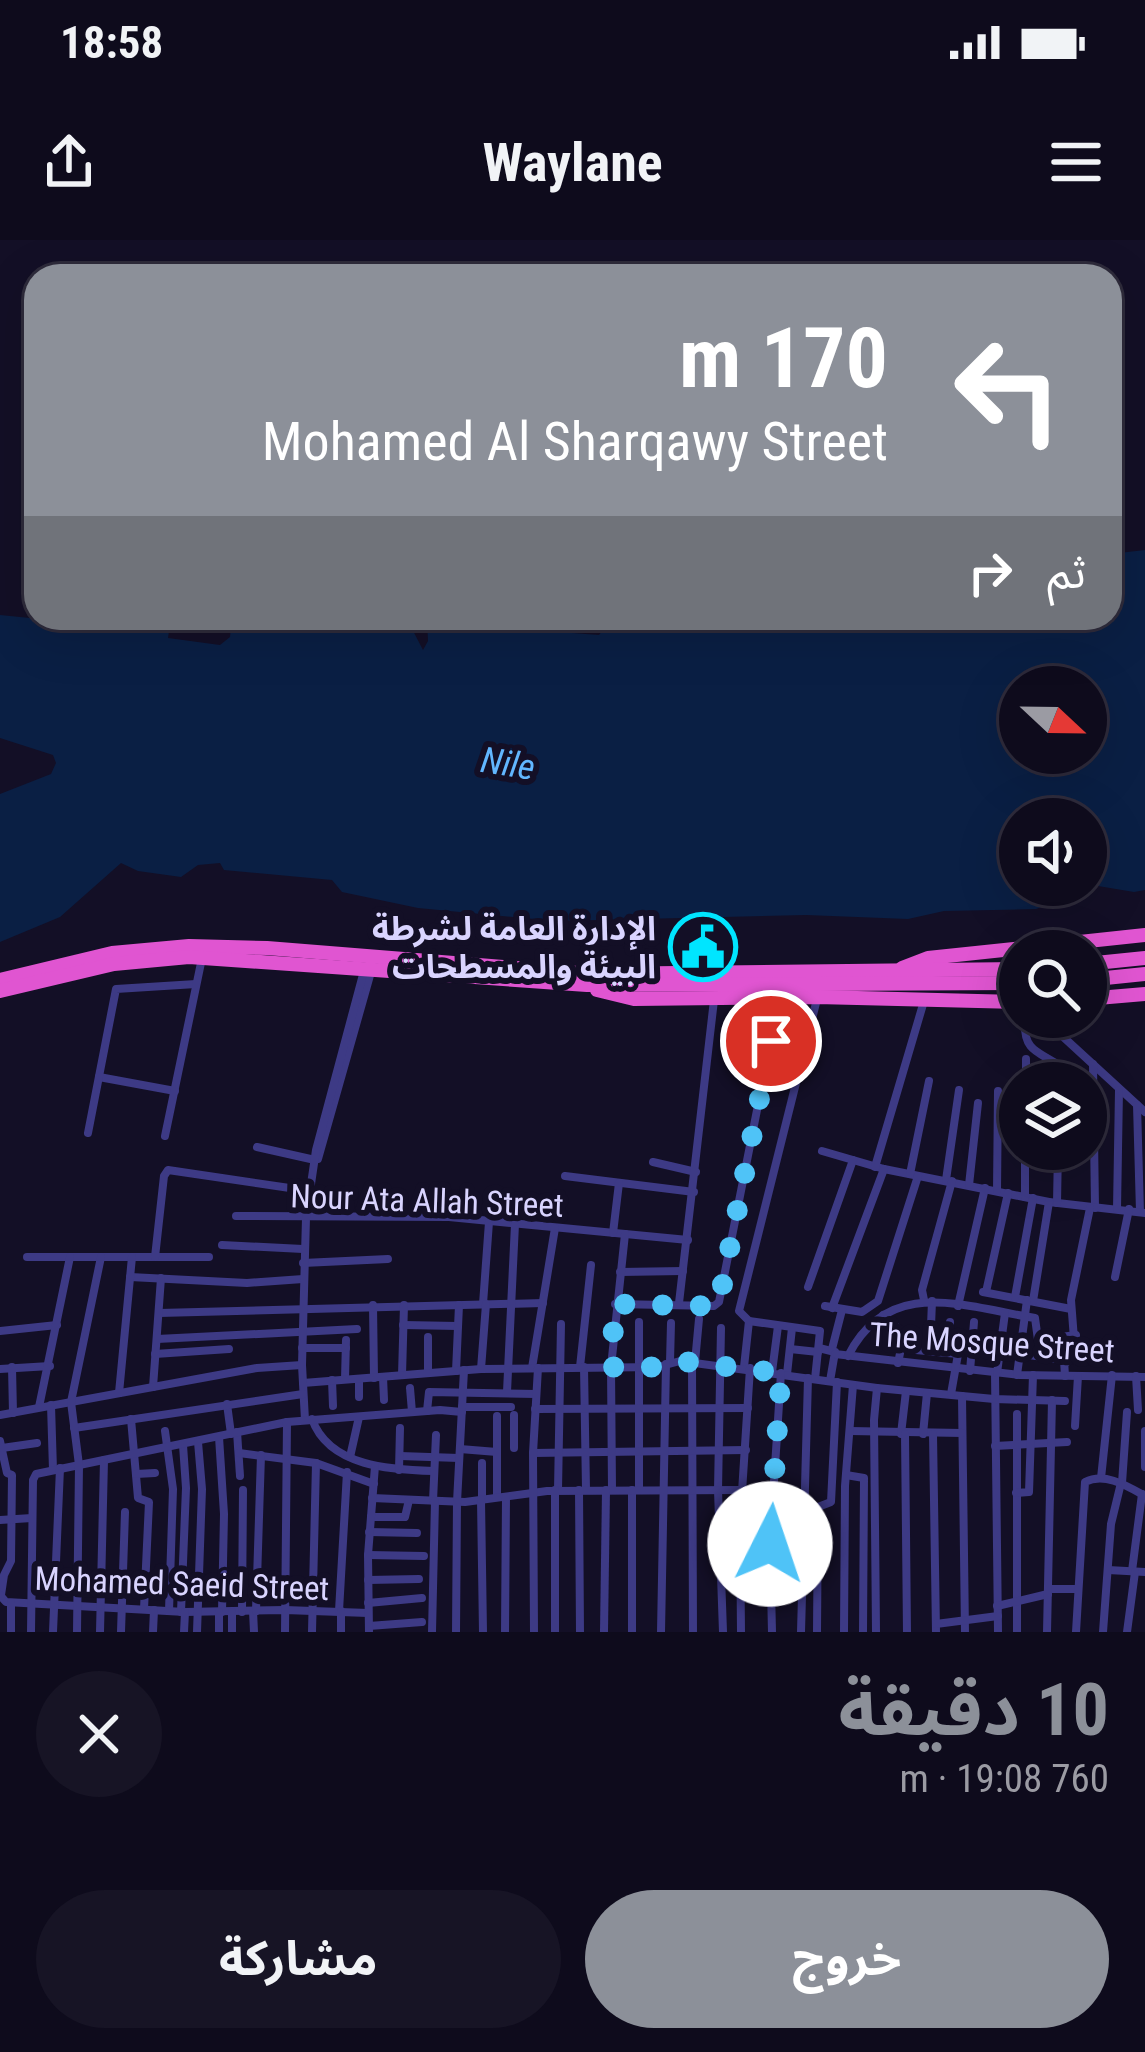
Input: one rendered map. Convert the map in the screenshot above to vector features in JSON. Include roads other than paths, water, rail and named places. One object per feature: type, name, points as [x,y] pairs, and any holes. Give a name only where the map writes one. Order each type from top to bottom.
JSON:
[{"type":"highway","points":[[898,970],[928,958],[1145,935]]},
{"type":"highway","points":[[0,980],[112,952],[189,946],[592,974],[898,970],[999,981]]},
{"type":"highway","points":[[0,991],[114,964],[202,957],[587,986],[815,990],[999,1002]]},
{"type":"highway","points":[[1107,962],[1145,958]]},
{"type":"highway","points":[[587,986],[634,999],[787,997],[999,971]]},
{"type":"highway","points":[[1107,978],[1145,974]]},
{"type":"highway","points":[[1107,997],[1145,994]]},
{"type":"street","points":[[165,1136],[202,957]]},
{"type":"street","points":[[369,968],[316,1150],[303,1263],[303,1394],[317,1432],[350,1457],[375,1466],[434,1471]]},
{"type":"street","points":[[88,1133],[116,989],[196,985]]},
{"type":"street","points":[[801,1632],[811,1378],[820,1331],[749,1321],[740,1316],[740,1306],[815,990]]},
{"type":"street","points":[[615,1304],[714,1306],[719,1302],[787,997]]},
{"type":"street","points":[[680,1304],[714,998]]},
{"type":"street","points":[[817,1632],[818,1507],[831,1502],[833,1308],[880,1168],[924,1000]]},
{"type":"street","points":[[1027,1038],[1028,1045],[1050,1062]]},
{"type":"street","points":[[1064,1038],[1091,1062]]},
{"type":"street","points":[[99,1077],[175,1090]]},
{"type":"street","points":[[1107,1077],[1141,1109],[1138,1211],[1115,1277]]},
{"type":"street","points":[[833,1308],[862,1312],[874,1306],[914,1175],[929,1081]]},
{"type":"street","points":[[1117,1209],[1119,1089]]},
{"type":"street","points":[[930,1351],[928,1306],[922,1290],[949,1180],[959,1090]]},
{"type":"street","points":[[997,1191],[998,1091]]},
{"type":"street","points":[[968,1184],[978,1103]]},
{"type":"street","points":[[256,1147],[317,1160]]},
{"type":"street","points":[[822,1151],[880,1168],[1053,1203],[1138,1211]]},
{"type":"street","points":[[808,1287],[853,1160]]},
{"type":"street","points":[[652,1162],[696,1172]]},
{"type":"street","points":[[155,1257],[168,1170],[310,1191]]},
{"type":"street","points":[[1016,1298],[1029,1198],[1027,1170]]},
{"type":"street","points":[[1017,1375],[1024,1316],[1053,1203],[1056,1170]]},
{"type":"street","points":[[1065,1376],[1067,1362],[1075,1355],[1071,1309],[1092,1208],[1092,1170]]},
{"type":"street","points":[[565,1177],[694,1192]]},
{"type":"street","points":[[614,1233],[619,1183]]},
{"type":"street","points":[[958,1306],[985,1188]]},
{"type":"street","points":[[1008,1193],[984,1292],[1071,1309]]},
{"type":"street","name":"Nour Ata Allah Street","points":[[236,1216],[425,1217],[688,1240]]},
{"type":"street","points":[[481,1369],[489,1222]]},
{"type":"street","points":[[507,1393],[515,1224]]},
{"type":"street","points":[[534,1632],[535,1368],[555,1228]]},
{"type":"street","points":[[604,1632],[611,1367],[625,1234]]},
{"type":"street","points":[[222,1245],[304,1249]]},
{"type":"street","points":[[27,1257],[209,1257]]},
{"type":"street","points":[[39,1407],[70,1257]]},
{"type":"street","points":[[77,1632],[79,1465],[71,1402],[101,1257]]},
{"type":"street","points":[[119,1393],[132,1257]]},
{"type":"street","points":[[303,1263],[388,1259]]},
{"type":"street","points":[[580,1632],[582,1367],[591,1265]]},
{"type":"street","points":[[620,1272],[683,1271]]},
{"type":"street","points":[[130,1277],[247,1283],[303,1279]]},
{"type":"street","points":[[153,1387],[161,1278]]},
{"type":"street","points":[[159,1313],[543,1304]]},
{"type":"street","points":[[373,1305],[378,1377],[385,1400]]},
{"type":"street","points":[[402,1376],[404,1305]]},
{"type":"street","points":[[456,1632],[463,1391],[459,1305]]},
{"type":"street","points":[[874,1306],[903,1332],[917,1335],[916,1350],[972,1344],[1067,1362]]},
{"type":"street","points":[[848,1356],[858,1339],[885,1314],[928,1306],[1024,1316],[1038,1321],[1038,1340],[1076,1335]]},
{"type":"street","points":[[998,1632],[994,1400],[1005,1313]]},
{"type":"street","points":[[693,1632],[691,1450],[699,1319]]},
{"type":"street","points":[[741,1632],[739,1537],[749,1321]]},
{"type":"street","points":[[632,1632],[639,1322]]},
{"type":"street","points":[[950,1322],[950,1336],[960,1337],[951,1395]]},
{"type":"street","points":[[970,1371],[974,1322]]},
{"type":"street","points":[[661,1632],[671,1323]]},
{"type":"street","points":[[555,1632],[561,1324]]},
{"type":"street","points":[[0,1331],[57,1325]]},
{"type":"street","points":[[404,1325],[458,1326]]},
{"type":"street","points":[[772,1632],[770,1544],[780,1373],[778,1325]]},
{"type":"street","points":[[780,1373],[792,1327]]},
{"type":"street","points":[[721,1328],[722,1632]]},
{"type":"street","points":[[157,1339],[357,1329]]},
{"type":"street","points":[[898,1363],[903,1332]]},
{"type":"street","points":[[428,1337],[428,1373]]},
{"type":"street","points":[[878,1342],[902,1347]]},
{"type":"street","points":[[302,1348],[346,1344],[346,1379]]},
{"type":"street","points":[[790,1348],[819,1350]]},
{"type":"street","points":[[155,1354],[229,1349]]},
{"type":"street","name":"The Mosque Street","points":[[819,1350],[1017,1375],[1141,1376]]},
{"type":"street","points":[[303,1383],[481,1369],[693,1362],[994,1400],[1065,1400]]},
{"type":"street","points":[[0,1415],[257,1368],[302,1365]]},
{"type":"street","points":[[0,1369],[50,1366]]},
{"type":"street","points":[[12,1367],[14,1412]]},
{"type":"street","points":[[1101,1478],[1112,1375]]},
{"type":"street","points":[[1016,1493],[1029,1492],[1033,1376]]},
{"type":"street","points":[[1075,1426],[1078,1376]]},
{"type":"street","points":[[1102,1632],[1111,1523],[1141,1376]]},
{"type":"street","points":[[359,1378],[359,1397]]},
{"type":"street","points":[[332,1381],[333,1406]]},
{"type":"street","points":[[844,1632],[846,1475],[853,1385]]},
{"type":"street","points":[[410,1388],[412,1412]]},
{"type":"street","points":[[876,1632],[874,1431],[878,1388]]},
{"type":"street","points":[[906,1391],[908,1632]]},
{"type":"street","points":[[427,1411],[428,1392],[536,1394]]},
{"type":"street","points":[[927,1393],[936,1628]]},
{"type":"street","points":[[74,1428],[303,1394]]},
{"type":"street","points":[[962,1396],[965,1627]]},
{"type":"street","points":[[1047,1632],[1052,1400]]},
{"type":"street","points":[[226,1404],[240,1475]]},
{"type":"street","points":[[51,1405],[56,1469],[53,1632]]},
{"type":"street","points":[[535,1409],[748,1408]]},
{"type":"street","points":[[31,1632],[34,1477],[287,1422],[427,1411],[512,1411],[514,1448]]},
{"type":"street","points":[[1017,1414],[1017,1632]]},
{"type":"street","points":[[497,1416],[505,1632]]},
{"type":"street","points":[[350,1457],[359,1417]]},
{"type":"street","points":[[131,1419],[138,1499],[149,1502],[149,1610],[154,1632]]},
{"type":"street","points":[[285,1632],[287,1422]]},
{"type":"street","points":[[399,1470],[400,1428]]},
{"type":"street","points":[[166,1430],[172,1489],[169,1611]]},
{"type":"street","points":[[850,1430],[963,1433]]},
{"type":"street","points":[[1145,1431],[1145,1467]]},
{"type":"street","points":[[432,1632],[436,1435]]},
{"type":"street","points":[[498,1435],[514,1435]]},
{"type":"street","points":[[219,1437],[232,1632]]},
{"type":"street","points":[[197,1632],[202,1489],[198,1442]]},
{"type":"street","points":[[995,1446],[1067,1442]]},
{"type":"street","points":[[1,1595],[11,1561],[12,1474],[7,1473],[1,1445],[37,1443]]},
{"type":"street","points":[[183,1445],[184,1632]]},
{"type":"street","points":[[312,1632],[321,1464],[334,1446]]},
{"type":"street","points":[[533,1453],[746,1450]]},
{"type":"street","points":[[400,1456],[497,1452]]},
{"type":"street","points":[[239,1454],[321,1464],[374,1484]]},
{"type":"street","points":[[254,1632],[261,1455]]},
{"type":"street","points":[[100,1632],[104,1460]]},
{"type":"street","points":[[482,1463],[483,1632]]},
{"type":"street","points":[[375,1466],[368,1556],[369,1629],[422,1622]]},
{"type":"street","points":[[341,1632],[346,1472]]},
{"type":"street","points":[[136,1474],[155,1473]]},
{"type":"street","points":[[846,1475],[864,1478],[863,1632]]},
{"type":"street","points":[[1076,1632],[1088,1478],[1122,1483],[1143,1495],[1127,1632]]},
{"type":"street","points":[[219,1632],[229,1612],[243,1490]]},
{"type":"street","points":[[372,1498],[457,1502],[556,1490],[743,1490]]},
{"type":"street","points":[[371,1517],[405,1517],[409,1500]]},
{"type":"street","points":[[787,1503],[804,1504]]},
{"type":"street","points":[[121,1632],[125,1512]]},
{"type":"street","points":[[0,1520],[32,1518]]},
{"type":"street","points":[[786,1526],[803,1527]]},
{"type":"street","points":[[369,1532],[417,1533]]},
{"type":"street","points":[[368,1556],[424,1556]]},
{"type":"street","points":[[1108,1570],[1137,1572]]},
{"type":"street","points":[[368,1580],[419,1579]]},
{"type":"street","points":[[920,1632],[965,1627],[1016,1601],[1078,1589]]},
{"type":"street","name":"Mohamed Saeid Street","points":[[1,1595],[11,1603],[183,1612],[340,1611],[422,1598]]},
{"type":"street","points":[[11,1603],[11,1632]]},
{"type":"water","name":"Nile","points":[[1145,550],[1145,890],[1107,888],[1107,798],[999,798],[999,906],[1044,906],[944,911],[908,919],[806,915],[556,921],[418,908],[342,892],[332,880],[224,870],[220,863],[198,865],[181,877],[138,871],[121,863],[60,917],[0,942],[0,794],[51,774],[56,763],[53,755],[0,738],[0,615],[24,617],[24,630],[169,630],[168,638],[220,645],[231,630],[413,630],[423,650],[428,630],[599,635],[603,630],[1122,630],[1122,553]]},
{"type":"place","name":"الإدارة العامة لشرطة البيئة والمسطحات","points":[[703,947]]}]
